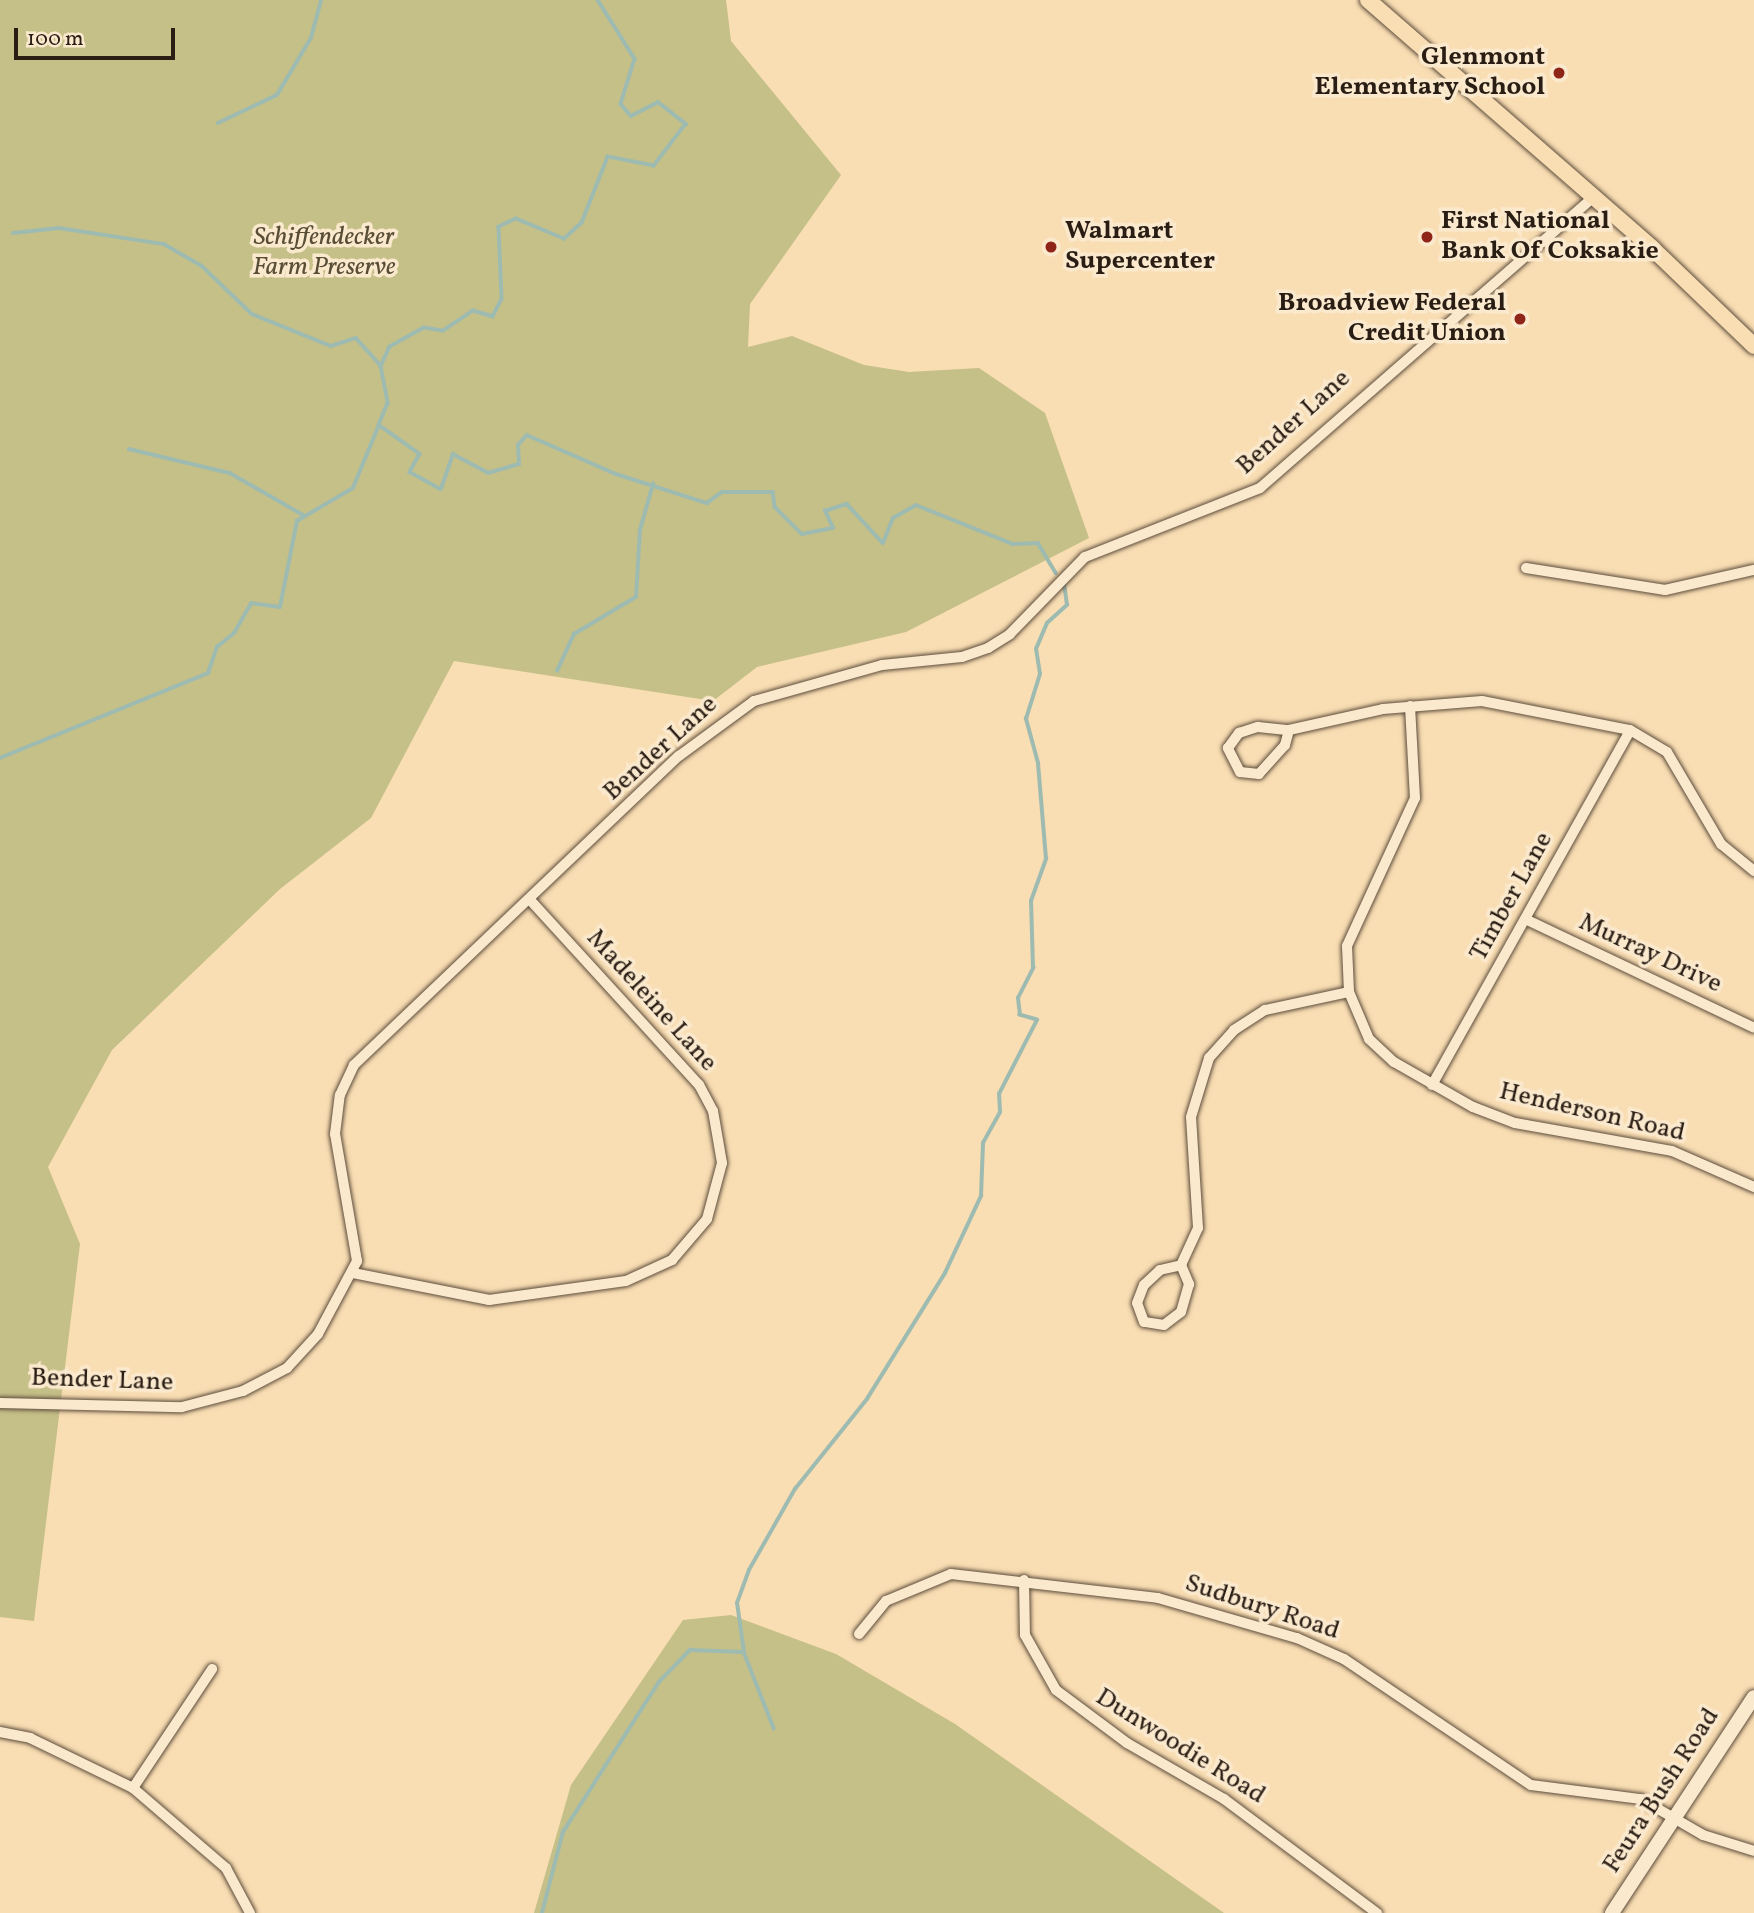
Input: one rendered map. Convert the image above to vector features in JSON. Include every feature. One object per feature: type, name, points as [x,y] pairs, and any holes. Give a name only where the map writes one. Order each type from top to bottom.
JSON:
[{"type":"main road","points":[[1368,0],[1594,197],[1754,346]]},
{"type":"main road","name":"Feura Bush Road","points":[[1612,1913],[1672,1816],[1754,1697]]},
{"type":"street","name":"Bender Lane","points":[[0,1404],[40,1400],[157,1410],[243,1391],[295,1361],[353,1273],[357,1240],[336,1145],[345,1081],[379,1037],[531,901],[733,712],[869,668],[962,657],[988,648],[1010,634],[1085,556],[1260,488],[1473,296],[1594,197]]},
{"type":"street","points":[[1525,568],[1665,590],[1754,570]]},
{"type":"street","points":[[1289,730],[1278,758],[1259,774],[1240,772],[1227,757],[1232,740],[1247,729],[1289,730],[1410,706],[1482,701],[1630,730],[1667,752],[1721,844],[1754,871]]},
{"type":"street","name":"Henderson Road","points":[[1410,706],[1415,798],[1350,929],[1349,992],[1369,1039],[1432,1085],[1515,1123],[1651,1145],[1754,1187]]},
{"type":"street","name":"Timber Lane","points":[[1432,1085],[1527,920],[1630,730]]},
{"type":"street","name":"Madeleine Lane","points":[[353,1273],[489,1300],[626,1281],[672,1260],[707,1219],[722,1163],[716,1123],[699,1085],[531,901]]},
{"type":"street","name":"Murray Drive","points":[[1527,920],[1754,1028]]},
{"type":"street","points":[[1181,1265],[1160,1270],[1144,1285],[1137,1303],[1144,1322],[1164,1325],[1181,1312],[1189,1284],[1181,1265],[1198,1228],[1191,1117],[1209,1058],[1234,1030],[1265,1010],[1349,992]]},
{"type":"street","name":"Sudbury Road","points":[[859,1634],[886,1601],[926,1580],[967,1573],[1158,1598],[1297,1638],[1344,1659],[1521,1781],[1545,1789],[1626,1795],[1721,1843],[1754,1851]]},
{"type":"street","name":"Dunwoodie Road","points":[[1024,1580],[1025,1635],[1056,1690],[1126,1743],[1224,1799],[1377,1913]]},
{"type":"street","points":[[133,1788],[212,1669]]},
{"type":"street","points":[[0,1732],[30,1738],[133,1788],[226,1868],[250,1913]]},
{"type":"green space","name":"Schiffendecker Farm Preserve","points":[[0,0],[726,0],[731,41],[841,175],[750,304],[748,347],[792,336],[864,365],[909,372],[979,368],[1045,413],[1089,538],[906,632],[757,667],[713,701],[454,661],[371,818],[280,889],[112,1050],[48,1167],[80,1244],[34,1621],[0,1617]]},
{"type":"green space","points":[[731,1615],[836,1654],[955,1724],[1224,1913],[534,1913],[571,1785],[683,1620]]},
{"type":"waterway","points":[[218,123],[277,95],[311,38],[321,0]]},
{"type":"waterway","points":[[598,0],[635,59],[621,104],[631,116],[658,102],[686,124],[654,166],[608,157],[582,223],[564,239],[516,219],[499,227],[502,299],[493,317],[473,311],[443,331],[424,328],[390,347],[381,366],[388,403],[379,425],[420,454],[410,472],[441,489],[453,454],[488,473],[519,464],[518,445],[527,435],[616,474],[707,503],[722,492],[773,492],[775,507],[802,534],[833,528],[825,511],[847,504],[883,543],[893,518],[916,505],[1013,544],[1038,543],[1056,573]]},
{"type":"waterway","points":[[13,233],[59,228],[164,244],[202,266],[252,314],[331,346],[356,338],[381,366]]},
{"type":"waterway","points":[[0,758],[208,673],[217,647],[234,633],[251,603],[280,607],[297,521],[353,488],[379,425]]},
{"type":"waterway","points":[[129,449],[230,473],[305,516]]},
{"type":"waterway","points":[[557,671],[574,634],[636,597],[640,530],[653,484]]},
{"type":"waterway","points":[[542,1913],[563,1832],[659,1682],[690,1650],[744,1652],[737,1603],[749,1570],[795,1489],[867,1399],[945,1273],[981,1196],[983,1143],[1000,1112],[999,1094],[1037,1020],[1020,1015],[1018,998],[1033,968],[1031,901],[1046,859],[1038,763],[1026,719],[1040,674],[1036,649],[1047,623],[1067,605],[1064,583]]},
{"type":"waterway","points":[[744,1652],[774,1728]]},
{"type":"place","name":"Glenmont Elementary School","points":[[1559,73]]},
{"type":"place","name":"First National Bank Of Coksakie","points":[[1427,237]]},
{"type":"place","name":"Walmart Supercenter","points":[[1051,247]]},
{"type":"place","name":"Broadview Federal Credit Union","points":[[1520,319]]}]
